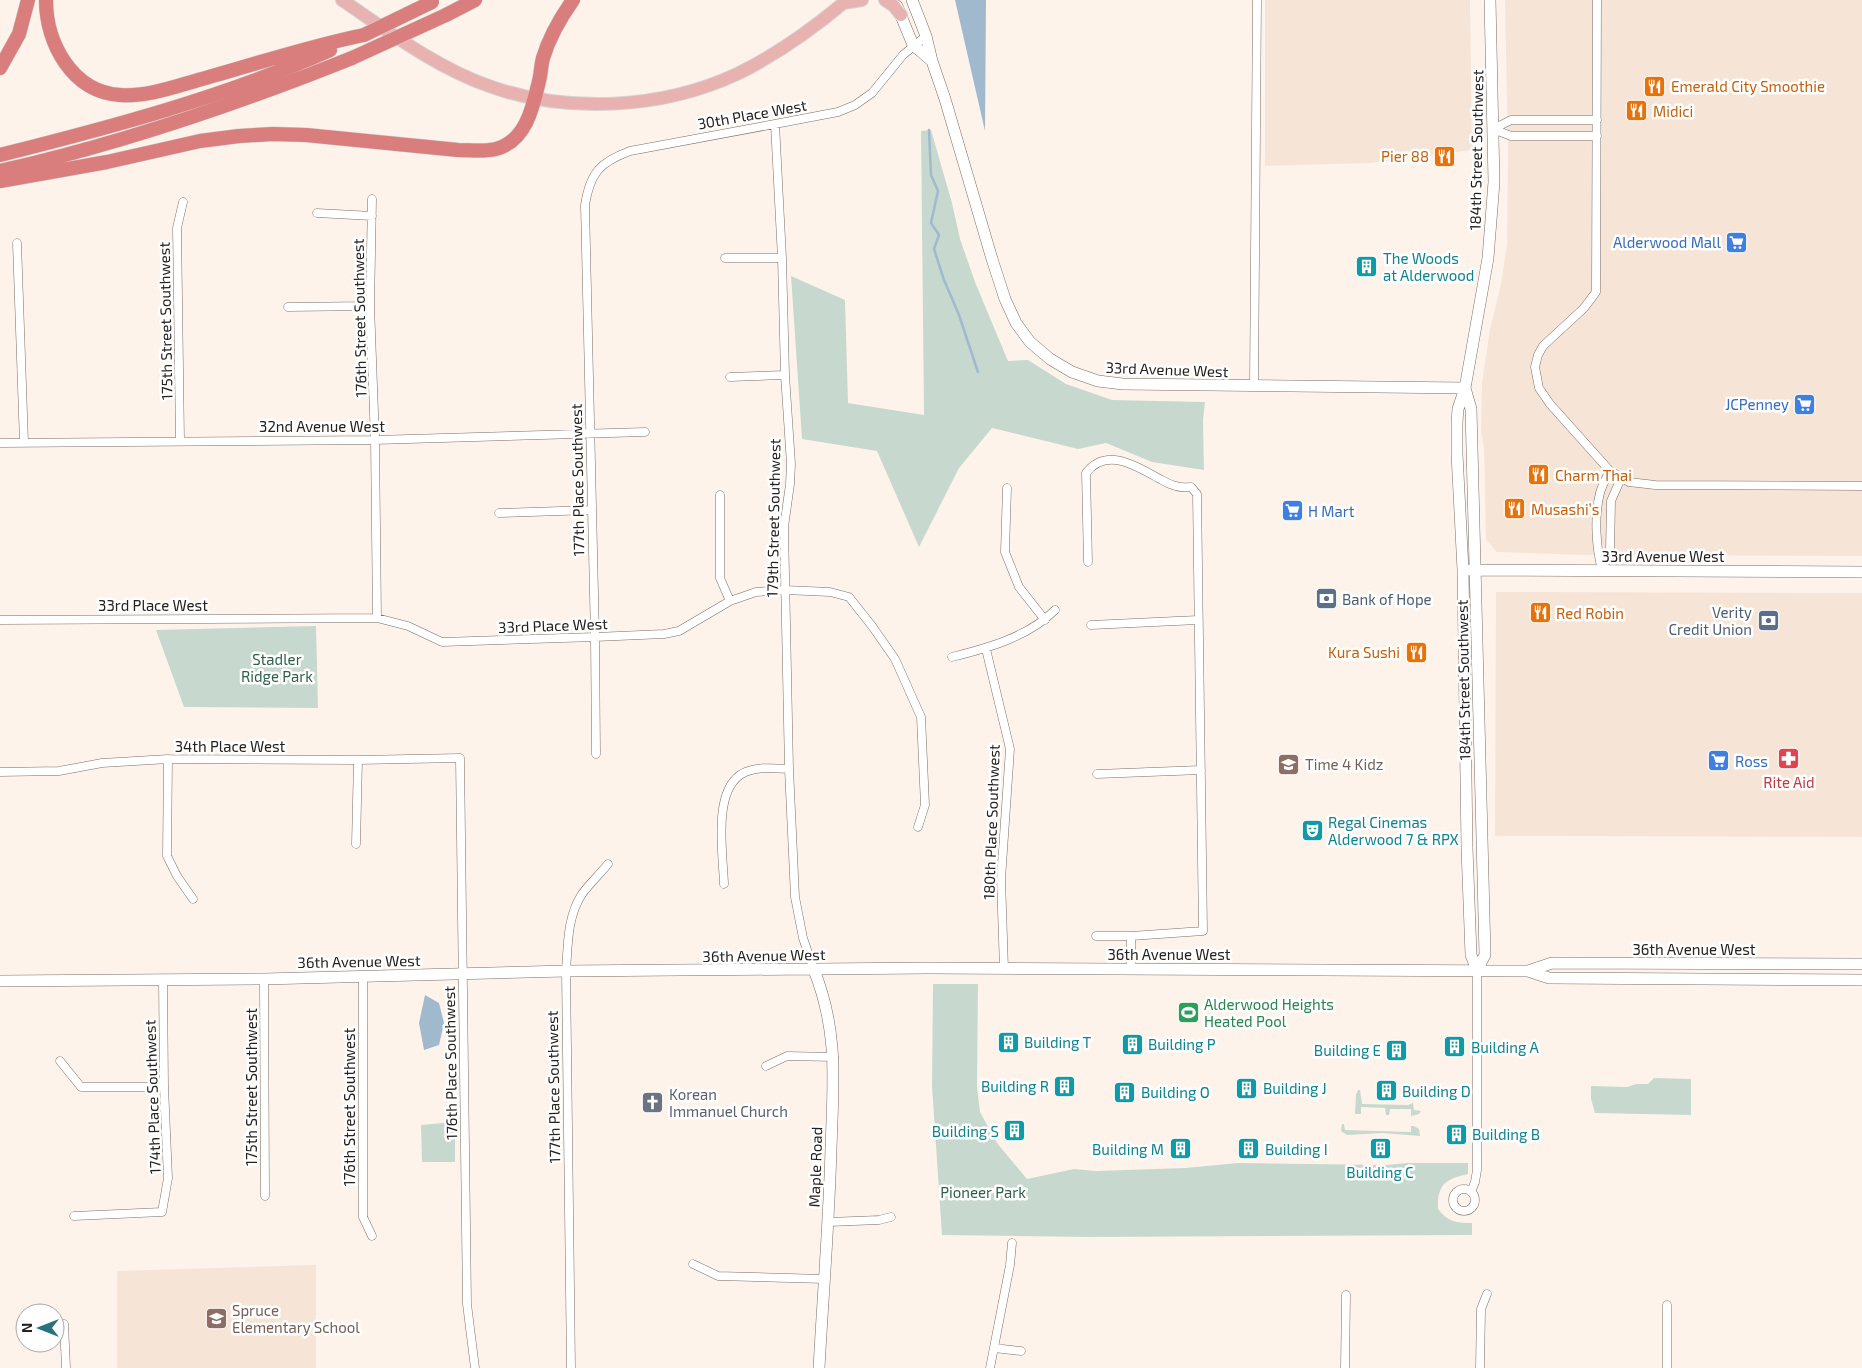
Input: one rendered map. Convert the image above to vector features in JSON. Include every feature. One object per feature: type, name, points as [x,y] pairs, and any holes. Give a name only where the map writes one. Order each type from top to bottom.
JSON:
[{"type":"highway","points":[[0,68],[19,34],[28,0]]},
{"type":"highway","points":[[46,0],[51,37],[59,55],[69,69],[85,82],[102,91],[118,95],[157,92],[278,58],[324,48],[364,35],[434,1]]},
{"type":"highway","points":[[0,171],[69,154],[192,118],[268,92],[352,58],[475,0]]},
{"type":"highway","points":[[0,181],[107,162],[200,141],[264,134],[306,135],[458,150],[497,148],[513,140],[525,126],[540,79],[543,59],[557,25],[573,0]]},
{"type":"highway","points":[[0,156],[177,107],[244,84],[324,48]]},
{"type":"main road","points":[[342,0],[405,43],[446,67],[489,86],[534,98],[580,103],[622,103],[678,94],[706,86],[736,74],[766,58],[845,1],[862,0]]},
{"type":"main road","points":[[885,0],[894,6],[901,15]]},
{"type":"main road","points":[[895,0],[913,45],[932,60]]},
{"type":"main road","name":"33rd Avenue West","points":[[912,0],[926,36],[1005,299],[1016,323],[1030,342],[1050,359],[1072,372],[1098,381],[1123,384],[1465,388]]},
{"type":"main road","name":"184th Street Southwest","points":[[1477,970],[1471,954],[1467,848],[1463,570],[1457,422],[1458,409],[1465,388],[1488,258],[1494,182],[1490,0]]},
{"type":"main road","name":"184th Street Southwest","points":[[1465,388],[1471,409],[1483,850],[1485,955],[1477,970]]},
{"type":"main road","name":"33rd Avenue West","points":[[1463,570],[1862,572]]},
{"type":"main road","points":[[1478,704],[1473,713],[1474,784],[1467,792],[1474,801],[1475,829],[1483,850]]},
{"type":"main road","name":"36th Avenue West","points":[[1528,971],[1552,963],[1862,964]]},
{"type":"main road","name":"36th Avenue West","points":[[0,980],[163,980],[566,971],[1131,968],[1477,970],[1528,971],[1550,978],[1862,980]]},
{"type":"main road","name":"Maple Road","points":[[814,970],[829,1018],[834,1057],[829,1222],[819,1368]]},
{"type":"street","points":[[1254,386],[1257,0]]},
{"type":"street","points":[[1598,0],[1596,292],[1584,308],[1543,346],[1538,355],[1535,367],[1537,383],[1544,397],[1610,471],[1620,478],[1638,484],[1862,486]]},
{"type":"street","name":"30th Place West","points":[[585,204],[594,174],[602,164],[615,156],[668,143],[838,112],[856,105],[872,93],[902,55],[926,36]]},
{"type":"street","points":[[1493,129],[1511,120],[1597,120]]},
{"type":"street","name":"179th Street Southwest","points":[[775,124],[782,258],[785,375],[791,464],[784,527],[789,769],[795,897],[803,938],[814,970]]},
{"type":"street","points":[[1493,129],[1511,136],[1597,136]]},
{"type":"street","name":"176th Street Southwest","points":[[372,199],[370,306],[375,440],[377,618]]},
{"type":"street","name":"175th Street Southwest","points":[[180,440],[177,228],[183,202]]},
{"type":"street","name":"177th Place Southwest","points":[[585,204],[596,754]]},
{"type":"street","points":[[317,213],[372,216]]},
{"type":"street","points":[[16,243],[24,443]]},
{"type":"street","points":[[725,258],[782,258]]},
{"type":"street","points":[[288,307],[370,306]]},
{"type":"street","points":[[730,377],[785,375]]},
{"type":"street","name":"32nd Avenue West","points":[[0,442],[375,440],[645,432]]},
{"type":"street","points":[[1088,562],[1086,474],[1092,465],[1103,460],[1118,460],[1136,466],[1175,486],[1191,488],[1196,494],[1203,931],[1131,936],[1096,936]]},
{"type":"street","points":[[1602,570],[1597,551],[1598,501],[1600,491],[1610,471]]},
{"type":"street","points":[[1602,570],[1610,551],[1611,501],[1620,478]]},
{"type":"street","points":[[1007,488],[1005,552],[1019,587],[1045,620]]},
{"type":"street","points":[[720,495],[720,578],[730,602]]},
{"type":"street","points":[[499,513],[591,510]]},
{"type":"street","name":"33rd Place West","points":[[0,620],[377,618],[408,626],[442,642],[595,637],[664,634],[679,631],[730,602],[756,592],[785,590],[830,592],[849,597],[872,626],[895,659],[921,717],[925,805],[918,827]]},
{"type":"street","points":[[952,657],[986,649],[1045,620],[1055,610]]},
{"type":"street","points":[[1091,625],[1198,620]]},
{"type":"street","name":"180th Place Southwest","points":[[986,649],[1010,749],[1001,879],[1004,969]]},
{"type":"street","name":"34th Place West","points":[[0,772],[59,771],[102,762],[168,759],[358,760],[460,758]]},
{"type":"street","name":"176th Place Southwest","points":[[460,758],[466,1304],[474,1368]]},
{"type":"street","points":[[168,759],[167,856],[192,899]]},
{"type":"street","points":[[356,844],[358,760]]},
{"type":"street","points":[[724,884],[722,808],[726,794],[733,782],[741,774],[753,770],[771,768],[789,769]]},
{"type":"street","points":[[1097,774],[1201,770]]},
{"type":"street","name":"177th Place Southwest","points":[[571,1368],[566,971],[569,928],[574,908],[582,894],[608,864]]},
{"type":"street","points":[[1131,936],[1131,968]]},
{"type":"street","name":"184th Street Southwest","points":[[1471,1192],[1477,1170],[1477,970]]},
{"type":"street","name":"176th Street Southwest","points":[[363,976],[363,1217],[372,1236]]},
{"type":"street","name":"175th Street Southwest","points":[[264,978],[265,1196]]},
{"type":"street","name":"174th Place Southwest","points":[[74,1216],[162,1212],[168,1178],[164,1087],[163,980]]},
{"type":"street","points":[[766,1066],[787,1056],[834,1057]]},
{"type":"street","points":[[60,1062],[81,1087],[164,1087]]},
{"type":"street","points":[[829,1222],[879,1220],[891,1217]]},
{"type":"street","points":[[990,1368],[1010,1265],[1012,1243]]},
{"type":"street","points":[[693,1264],[718,1276],[824,1279]]},
{"type":"street","points":[[1480,1368],[1481,1309],[1487,1294]]},
{"type":"street","points":[[1345,1368],[1346,1295]]},
{"type":"street","points":[[1667,1305],[1667,1368]]},
{"type":"street","points":[[65,1346],[66,1368]]},
{"type":"street","points":[[994,1348],[1021,1351]]},
{"type":"shaded area","points":[[1265,0],[1470,0],[1472,150],[1371,163],[1265,166]]},
{"type":"shaded area","name":"Alderwood Mall","points":[[1505,0],[1862,0],[1862,556],[1587,555],[1497,552],[1486,540],[1484,448],[1481,431],[1482,383],[1490,329],[1501,284],[1507,244],[1508,155]]},
{"type":"shaded area","points":[[1496,592],[1862,593],[1862,837],[1495,836]]},
{"type":"shaded area","name":"Spruce Elementary School","points":[[316,1265],[316,1368],[117,1368],[117,1271]]},
{"type":"green space","points":[[931,130],[952,203],[960,239],[975,282],[1008,361],[1028,360],[1066,384],[1112,400],[1205,402],[1203,420],[1204,470],[1152,462],[1106,443],[1078,449],[992,428],[959,468],[919,547],[877,451],[802,439],[791,276],[845,300],[848,403],[924,415],[921,131]]},
{"type":"green space","name":"Stadler Ridge Park","points":[[316,626],[318,708],[184,707],[156,630]]},
{"type":"green space","name":"Pioneer Park","points":[[933,984],[978,984],[977,1087],[980,1112],[997,1143],[1027,1179],[1074,1169],[1096,1171],[1185,1168],[1238,1163],[1386,1165],[1468,1163],[1468,1174],[1454,1178],[1441,1188],[1438,1209],[1445,1217],[1453,1221],[1472,1223],[1472,1235],[1088,1237],[942,1235],[932,1086]]},
{"type":"green space","points":[[1654,1078],[1691,1079],[1691,1115],[1595,1113],[1591,1099],[1591,1086],[1627,1087],[1636,1084],[1648,1084]]},
{"type":"green space","points":[[1358,1090],[1360,1090],[1362,1104],[1408,1105],[1413,1103],[1414,1110],[1421,1111],[1419,1114],[1411,1116],[1411,1109],[1390,1109],[1389,1115],[1386,1115],[1385,1108],[1361,1107],[1361,1114],[1355,1114]]},
{"type":"green space","points":[[455,1122],[455,1162],[422,1162],[421,1125]]},
{"type":"green space","points":[[1342,1124],[1344,1124],[1345,1130],[1411,1132],[1411,1126],[1414,1126],[1419,1129],[1420,1136],[1382,1133],[1347,1135],[1341,1131]]},
{"type":"water","points":[[955,0],[986,0],[985,131]]},
{"type":"water","points":[[425,995],[439,1003],[444,1023],[439,1045],[424,1050],[419,1023]]},
{"type":"waterway","points":[[929,130],[931,175],[938,191],[931,223],[939,235],[934,249],[978,372]]},
{"type":"place","name":"Emerald City Smoothie","points":[[1655,86]]},
{"type":"place","name":"Midici","points":[[1637,111]]},
{"type":"place","name":"Pier 88","points":[[1445,156]]},
{"type":"place","name":"Alderwood Mall","points":[[1737,242]]},
{"type":"place","name":"The Woods at Alderwood","points":[[1367,267]]},
{"type":"place","name":"JCPenney","points":[[1805,404]]},
{"type":"place","name":"Charm Thai","points":[[1539,475]]},
{"type":"place","name":"Musashi’s","points":[[1515,509]]},
{"type":"place","name":"H Mart","points":[[1292,511]]},
{"type":"place","name":"Bank of Hope","points":[[1326,599]]},
{"type":"place","name":"Red Robin","points":[[1540,613]]},
{"type":"place","name":"Verity Credit Union","points":[[1768,621]]},
{"type":"place","name":"Kura Sushi","points":[[1416,652]]},
{"type":"place","name":"Rite Aid","points":[[1789,759]]},
{"type":"place","name":"Ross","points":[[1719,761]]},
{"type":"place","name":"Time 4 Kidz","points":[[1289,764]]},
{"type":"place","name":"Regal Cinemas Alderwood 7 & RPX","points":[[1312,831]]},
{"type":"place","name":"Alderwood Heights Heated Pool","points":[[1188,1013]]},
{"type":"place","name":"Building T","points":[[1008,1042]]},
{"type":"place","name":"Building P","points":[[1132,1044]]},
{"type":"place","name":"Building A","points":[[1455,1047]]},
{"type":"place","name":"Building E","points":[[1397,1050]]},
{"type":"place","name":"Building R","points":[[1065,1086]]},
{"type":"place","name":"Building J","points":[[1247,1088]]},
{"type":"place","name":"Building D","points":[[1386,1091]]},
{"type":"place","name":"Building O","points":[[1125,1092]]},
{"type":"place","name":"Korean Immanuel Church","points":[[653,1103]]},
{"type":"place","name":"Building S","points":[[1015,1131]]},
{"type":"place","name":"Building B","points":[[1456,1134]]},
{"type":"place","name":"Building M","points":[[1180,1149]]},
{"type":"place","name":"Building I","points":[[1249,1149]]},
{"type":"place","name":"Building C","points":[[1380,1149]]},
{"type":"place","name":"Spruce Elementary School","points":[[216,1319]]}]
